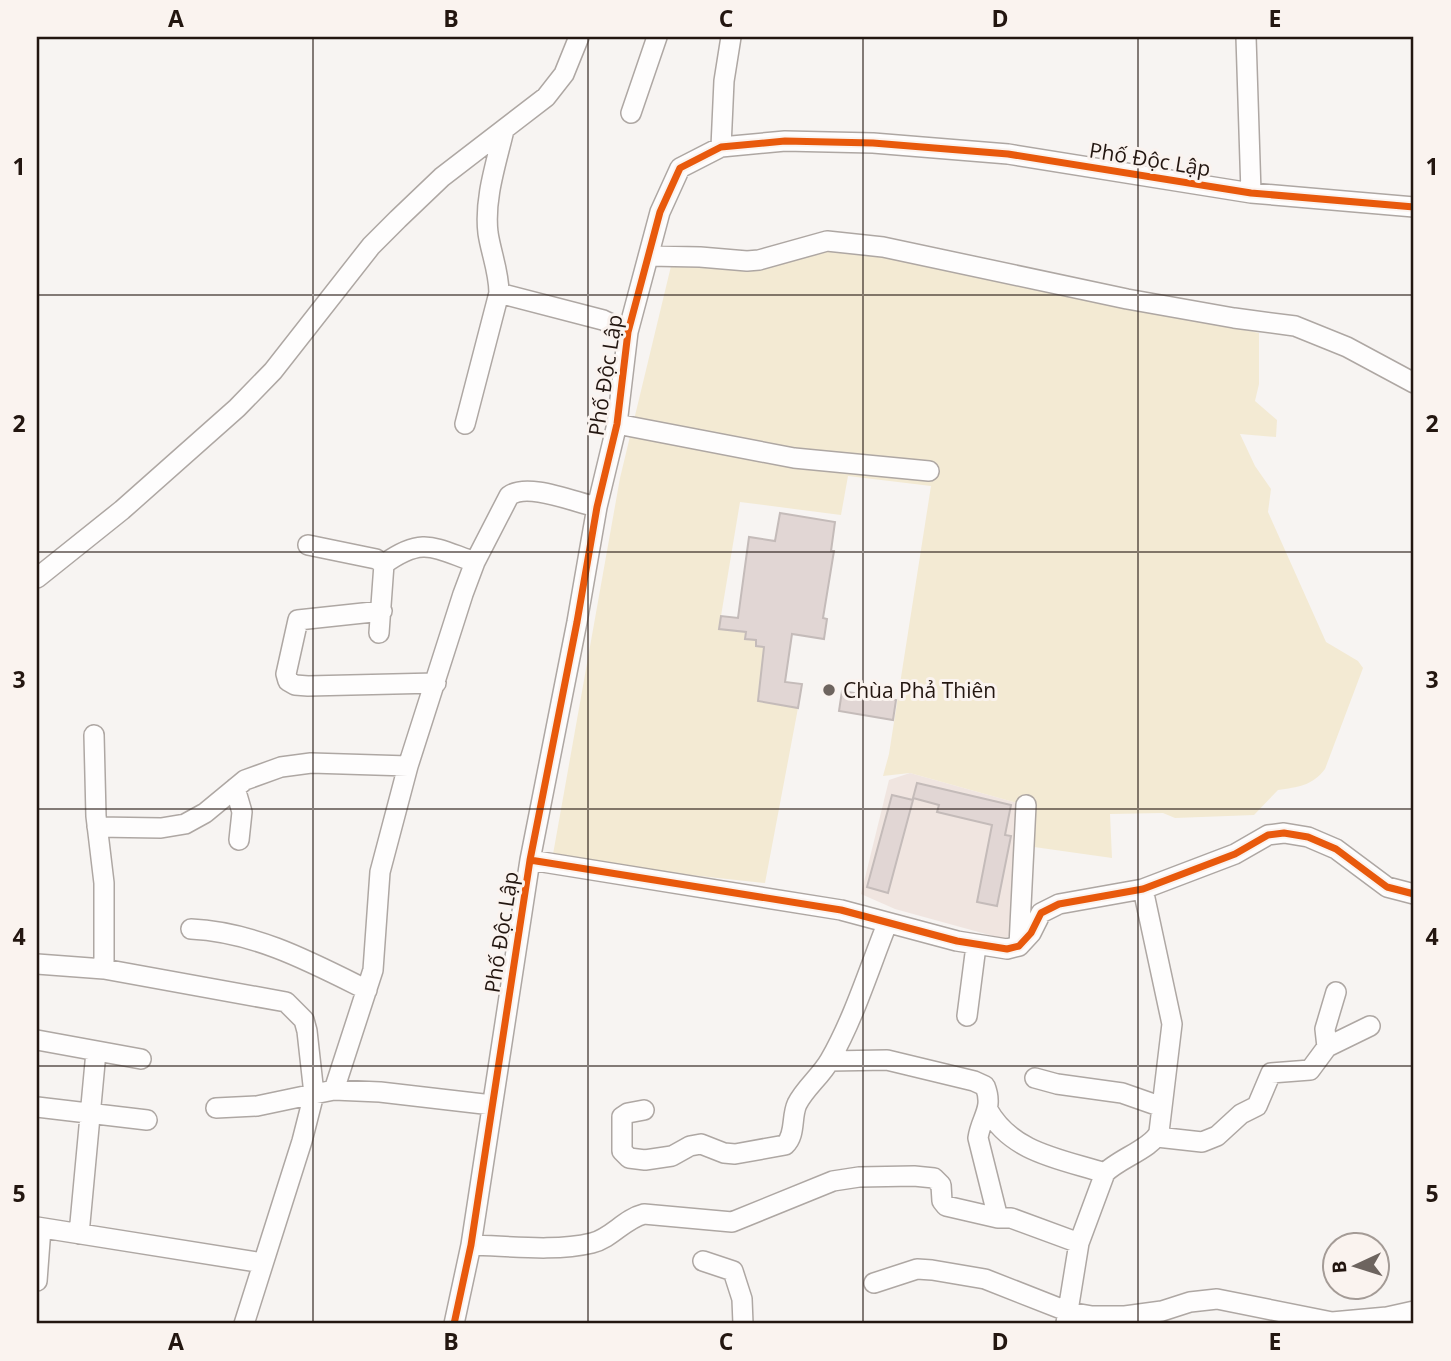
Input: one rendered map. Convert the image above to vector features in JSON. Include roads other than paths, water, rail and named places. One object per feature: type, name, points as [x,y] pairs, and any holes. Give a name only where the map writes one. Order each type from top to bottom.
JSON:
[{"type":"street","points":[[37,578],[122,510],[237,408],[273,371],[371,246],[442,177],[546,97],[564,74],[579,37]]},
{"type":"street","points":[[631,113],[657,37]]},
{"type":"street","points":[[721,146],[724,81],[731,37]]},
{"type":"street","points":[[1246,37],[1251,193]]},
{"type":"street","points":[[465,424],[499,293],[486,206],[504,130]]},
{"type":"street","name":"Phố Độc Lập","points":[[454,1324],[471,1245],[530,860],[597,508],[617,424],[628,332],[660,212],[680,168],[721,146],[785,141],[873,143],[1009,154],[1251,193],[1414,207]]},
{"type":"street","points":[[649,256],[747,261],[827,241],[883,247],[1128,299],[1296,326],[1347,347],[1414,383]]},
{"type":"street","points":[[499,293],[596,318],[628,332]]},
{"type":"street","points":[[617,424],[794,458],[929,471]]},
{"type":"street","points":[[340,1090],[373,970],[380,872],[408,766],[475,562],[509,496],[516,491],[537,492],[597,508]]},
{"type":"street","points":[[307,545],[376,559],[384,564]]},
{"type":"street","points":[[384,564],[406,549],[426,546],[475,562]]},
{"type":"street","points":[[379,633],[384,564]]},
{"type":"street","points":[[382,611],[298,620],[286,674],[288,681],[295,685],[308,686],[436,683]]},
{"type":"street","points":[[94,735],[97,827],[104,883],[104,969]]},
{"type":"street","points":[[97,827],[162,828],[185,824],[205,813],[245,780],[281,767],[311,763],[408,766]]},
{"type":"street","points":[[235,788],[242,812],[239,840]]},
{"type":"street","points":[[1019,946],[1026,805]]},
{"type":"street","points":[[530,860],[841,910],[976,946],[1007,949],[1019,946],[1031,933],[1041,913],[1059,904],[1143,889],[1235,854],[1268,835],[1284,833],[1308,837],[1336,849],[1387,887],[1414,894]]},
{"type":"street","points":[[1067,1318],[1079,1243],[1105,1172],[1113,1164],[1153,1142],[1157,1137],[1172,1024],[1143,889]]},
{"type":"street","points":[[644,1110],[628,1112],[622,1117],[622,1151],[629,1158],[645,1160],[672,1156],[690,1146],[701,1144],[734,1154],[785,1145],[791,1135],[793,1116],[798,1103],[830,1061],[846,1027],[887,923]]},
{"type":"street","points":[[191,929],[256,940],[295,955],[368,990]]},
{"type":"street","points":[[967,1016],[976,946]]},
{"type":"street","points":[[37,964],[104,969],[286,1002],[304,1020],[314,1094],[302,1141],[244,1324]]},
{"type":"street","points":[[1327,1048],[1325,1029],[1336,992]]},
{"type":"street","points":[[1157,1137],[1202,1142],[1217,1136],[1241,1114],[1257,1106],[1271,1073],[1310,1070],[1327,1048],[1370,1026]]},
{"type":"street","points":[[37,1040],[141,1059]]},
{"type":"street","points":[[79,1234],[96,1052]]},
{"type":"street","points":[[830,1061],[887,1060],[985,1086],[988,1110],[978,1138],[998,1218]]},
{"type":"street","points":[[1035,1078],[1056,1084],[1122,1093],[1162,1107]]},
{"type":"street","points":[[216,1108],[257,1106],[340,1090],[492,1105]]},
{"type":"street","points":[[37,1107],[147,1120]]},
{"type":"street","points":[[988,1110],[997,1125],[1033,1151],[1105,1172]]},
{"type":"street","points":[[471,1245],[552,1247],[591,1243],[606,1238],[633,1217],[644,1214],[732,1222],[833,1181],[859,1177],[914,1176],[934,1178],[941,1185],[942,1201],[946,1206],[998,1218],[1011,1218],[1079,1243]]},
{"type":"street","points":[[37,1281],[39,1227],[263,1263]]},
{"type":"street","points":[[703,1261],[733,1271],[742,1299],[743,1324]]},
{"type":"street","points":[[874,1283],[917,1269],[985,1279],[1067,1318],[1125,1316],[1162,1311],[1190,1302],[1217,1300],[1332,1322],[1387,1317],[1414,1311]]},
{"type":"place","name":"Chùa Phả Thiên","points":[[829,690]]}]
